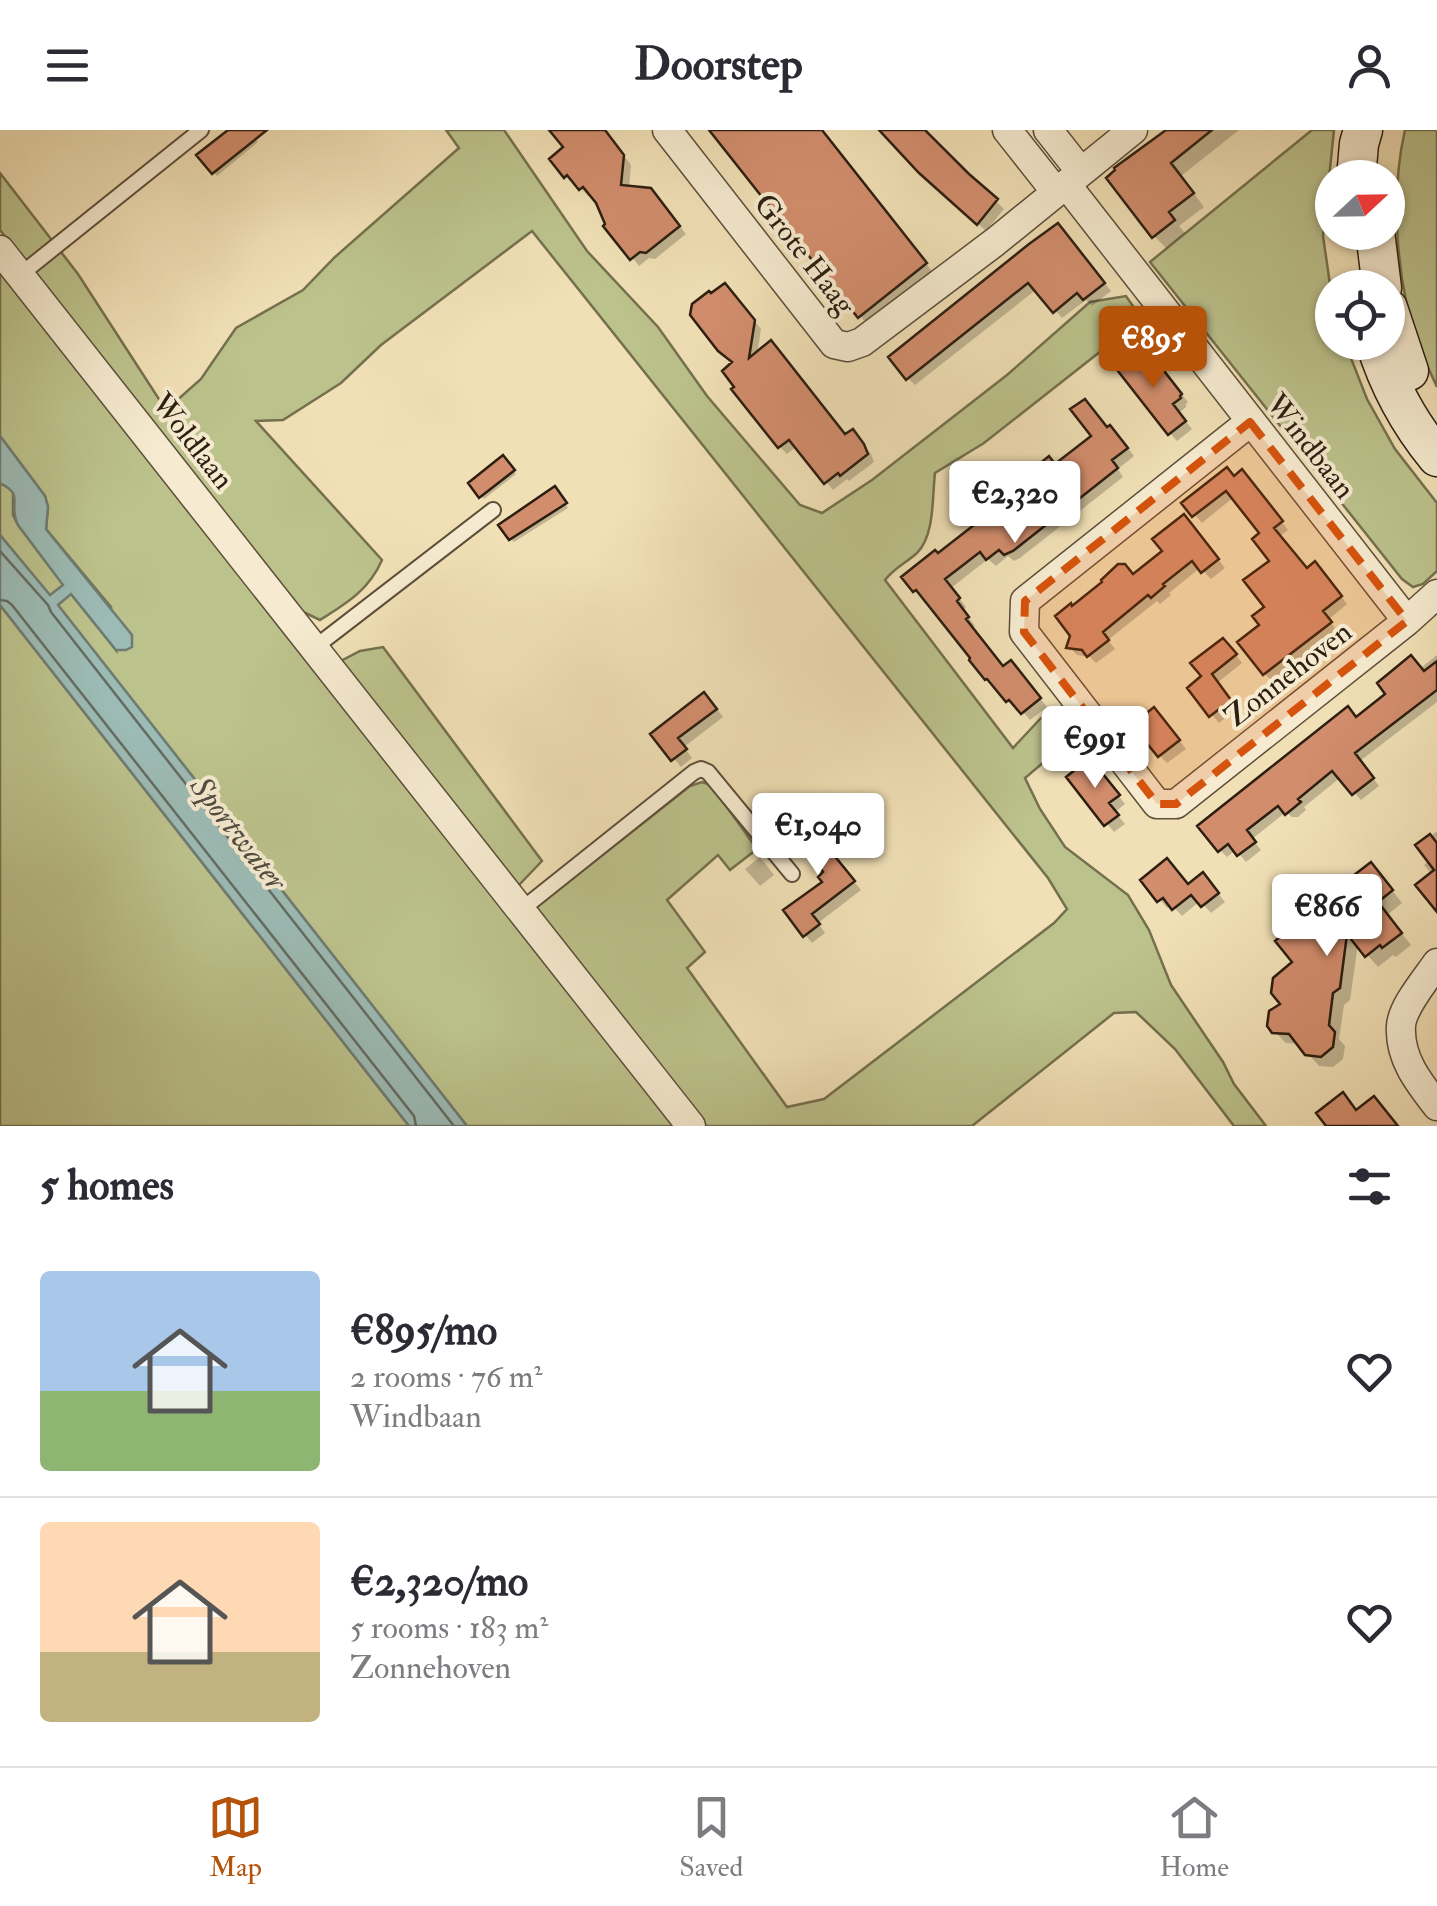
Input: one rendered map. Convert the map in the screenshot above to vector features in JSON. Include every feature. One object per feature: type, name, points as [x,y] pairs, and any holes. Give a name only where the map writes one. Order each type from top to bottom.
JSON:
[{"type":"street","name":"Grote Haag","points":[[666,130],[834,344],[848,347],[862,342],[995,242],[1134,130]]},
{"type":"street","name":"Windbaan","points":[[1007,130],[1068,183],[1407,621]]},
{"type":"street","name":"Windbaan","points":[[1048,130],[1068,183]]},
{"type":"street","points":[[1358,160],[1362,130]]},
{"type":"street","points":[[1378,160],[1383,130]]},
{"type":"street","name":"Woldlaan","points":[[0,250],[692,1126]]},
{"type":"street","points":[[1381,360],[1420,436],[1437,457]]},
{"type":"street","points":[[1404,360],[1437,422]]},
{"type":"street","name":"Zonnehoven","points":[[1250,422],[1025,601],[1024,632],[1156,804],[1176,804],[1407,621]]},
{"type":"street","points":[[1407,621],[1437,594]]},
{"type":"street","points":[[1437,963],[1400,1024],[1405,1054],[1416,1079],[1437,1106]]},
{"type":"lane","points":[[20,275],[202,130]]},
{"type":"lane","points":[[314,648],[493,510]]},
{"type":"lane","points":[[520,910],[701,768],[792,874]]},
{"type":"highlighted area","points":[[1250,422],[1407,621],[1176,804],[1157,804],[1024,632],[1025,601]]},
{"type":"green space","points":[[446,130],[504,130],[587,251],[658,327],[707,396],[800,505],[822,513],[872,480],[1007,375],[1090,302],[1126,296],[1135,309],[1134,325],[984,443],[935,473],[930,526],[923,545],[885,580],[1013,748],[1041,718],[1074,709],[1084,728],[1025,778],[1065,847],[1128,895],[1149,930],[1171,985],[1234,1084],[1266,1126],[1234,1126],[1175,1049],[1136,1012],[1114,1013],[972,1126],[705,1126],[534,909],[690,786],[702,782],[711,785],[757,849],[730,870],[718,855],[667,900],[705,952],[687,968],[787,1107],[824,1099],[1054,923],[1067,909],[1048,878],[532,231],[381,345],[341,383],[283,420],[256,421],[382,560],[364,588],[320,620],[297,609],[0,230],[0,173],[78,274],[166,410],[201,379],[236,328],[303,290],[459,148]]},
{"type":"green space","points":[[1312,130],[1334,130],[1331,160],[1315,160],[1315,250],[1325,250],[1328,270],[1315,270],[1315,360],[1352,360],[1367,399],[1395,449],[1437,503],[1437,571],[1423,584],[1413,587],[1402,579],[1150,262]]},
{"type":"green space","points":[[1405,130],[1437,130],[1437,387],[1420,350],[1405,293],[1405,270],[1400,266],[1399,250],[1405,250],[1405,160],[1400,160]]},
{"type":"green space","points":[[0,258],[682,1126],[467,1126],[57,604],[71,594],[116,650],[111,607],[46,529],[45,496],[0,436]]},
{"type":"green space","points":[[0,483],[13,490],[13,515],[18,525],[64,585],[50,596],[0,535]]},
{"type":"green space","points":[[0,605],[409,1126],[0,1126]]},
{"type":"green space","points":[[383,647],[542,861],[519,885],[504,878],[339,662],[360,651]]},
{"type":"water","points":[[0,436],[45,496],[46,529],[132,635],[132,647],[116,650],[71,594],[58,605],[467,1126],[409,1126],[0,605],[0,535],[50,595],[63,585],[18,525],[14,496],[0,483]]},
{"type":"building","points":[[228,130],[267,130],[212,174],[196,155]]},
{"type":"building","points":[[549,130],[605,130],[624,155],[621,185],[651,188],[680,226],[646,253],[640,252],[630,260],[603,226],[596,203],[583,187],[579,190],[567,175],[564,178],[549,159],[563,147]]},
{"type":"building","points":[[709,130],[822,130],[927,263],[858,318]]},
{"type":"building","points":[[879,130],[925,130],[998,199],[977,225],[919,173]]},
{"type":"building","points":[[1166,130],[1212,130],[1171,163],[1194,193],[1169,212],[1175,220],[1152,238],[1106,178]]},
{"type":"building","points":[[1058,223],[1105,283],[1083,300],[1077,293],[1053,313],[1028,283],[906,380],[888,357]]},
{"type":"building","points":[[725,283],[755,320],[749,358],[771,340],[845,434],[853,429],[864,444],[868,454],[840,476],[838,473],[824,484],[789,440],[778,448],[731,389],[734,387],[722,371],[732,362],[718,351],[690,315],[692,304]]},
{"type":"building","points":[[1132,352],[1145,369],[1157,362],[1182,394],[1173,404],[1186,421],[1168,435],[1114,366]]},
{"type":"building","points":[[1085,399],[1128,448],[1112,460],[1118,468],[1013,551],[1004,555],[999,550],[986,560],[980,552],[945,579],[960,598],[957,601],[969,617],[966,619],[1003,666],[1011,660],[1041,698],[1021,714],[985,680],[916,590],[913,592],[901,577],[997,507],[1003,515],[1042,483],[1032,470],[1049,456],[1055,464],[1091,436],[1070,409]]},
{"type":"building","points":[[503,455],[515,470],[479,498],[468,483]]},
{"type":"building","points":[[1227,467],[1234,476],[1242,469],[1283,521],[1274,528],[1307,568],[1315,561],[1342,596],[1323,611],[1332,622],[1263,675],[1237,642],[1259,625],[1252,616],[1264,607],[1243,580],[1269,561],[1252,539],[1259,533],[1226,491],[1192,517],[1181,503]]},
{"type":"building","points":[[555,486],[567,503],[509,540],[498,525]]},
{"type":"building","points":[[1184,514],[1219,559],[1201,573],[1192,561],[1151,598],[1148,595],[1103,632],[1109,640],[1087,657],[1082,650],[1066,648],[1070,636],[1055,616],[1102,582],[1118,564],[1125,564],[1133,574],[1162,551],[1152,539]]},
{"type":"building","points":[[1223,638],[1237,654],[1212,674],[1231,700],[1209,717],[1187,688],[1201,676],[1190,663]]},
{"type":"building","points":[[1411,655],[1424,671],[1437,661],[1437,690],[1355,753],[1374,778],[1352,795],[1332,771],[1285,815],[1278,806],[1247,830],[1256,842],[1237,856],[1228,844],[1218,852],[1197,826],[1348,706],[1356,717],[1385,694],[1377,683]]},
{"type":"building","points":[[704,692],[717,709],[678,738],[687,749],[671,761],[650,734]]},
{"type":"building","points":[[1154,707],[1180,740],[1158,757],[1132,725]]},
{"type":"building","points":[[1090,758],[1120,795],[1109,803],[1119,815],[1104,826],[1066,777]]},
{"type":"building","points":[[812,818],[834,846],[829,849],[855,881],[812,914],[820,924],[803,937],[783,910],[822,882],[818,877],[823,872],[793,833]]},
{"type":"building","points":[[1430,834],[1437,843],[1437,912],[1415,885],[1434,870],[1415,845]]},
{"type":"building","points":[[1167,858],[1188,884],[1203,872],[1219,893],[1201,907],[1191,895],[1172,910],[1163,898],[1157,902],[1140,880]]},
{"type":"building","points":[[1371,862],[1393,890],[1378,902],[1402,933],[1365,957],[1347,934],[1340,988],[1333,993],[1329,1025],[1335,1032],[1333,1047],[1321,1057],[1305,1055],[1289,1034],[1272,1033],[1267,1026],[1269,1011],[1280,1004],[1271,993],[1273,978],[1292,962],[1275,941],[1340,894],[1336,889]]},
{"type":"building","points":[[1343,1092],[1356,1110],[1374,1096],[1398,1126],[1326,1126],[1316,1113]]},
{"type":"water label","name":"Sportwater","points":[[239,833]]}]
